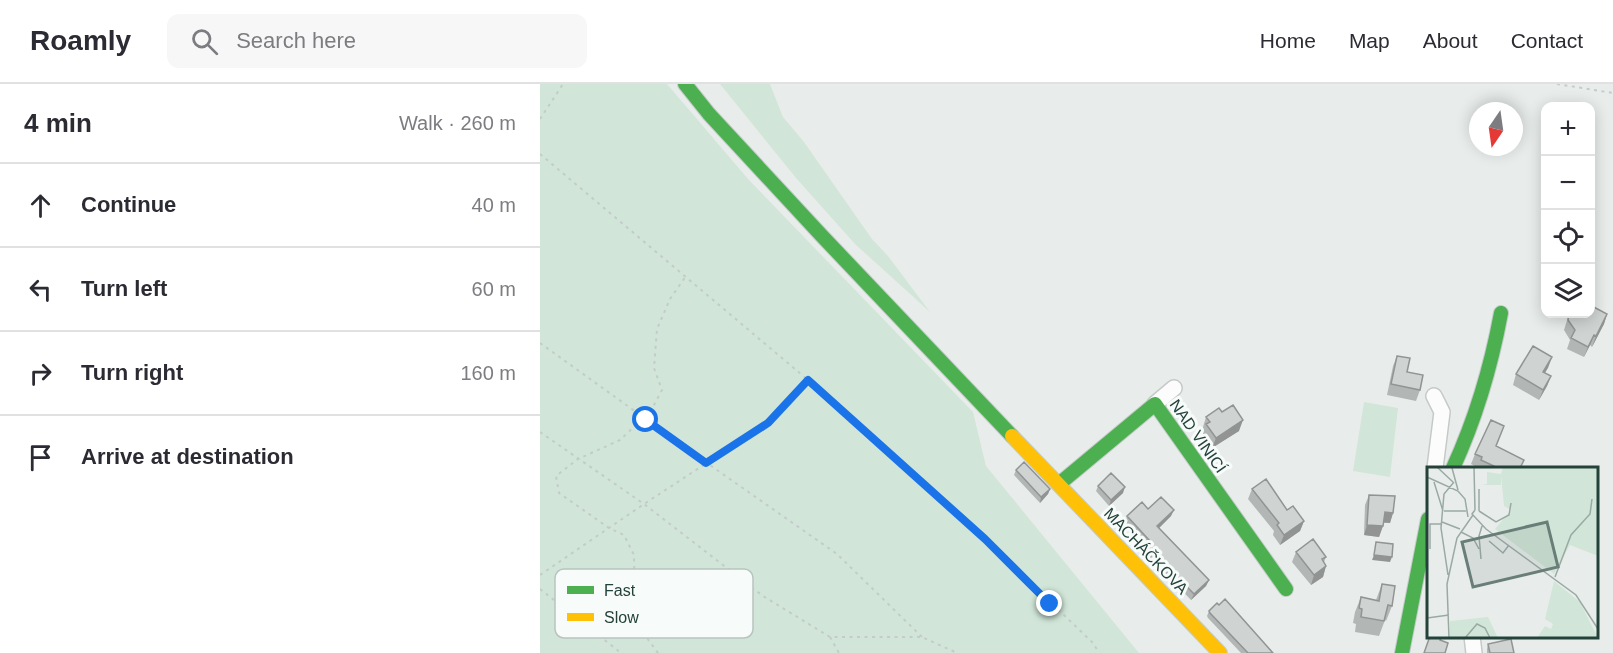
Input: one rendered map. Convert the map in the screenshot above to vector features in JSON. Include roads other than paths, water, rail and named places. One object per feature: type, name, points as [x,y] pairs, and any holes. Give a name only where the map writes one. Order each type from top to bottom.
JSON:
[{"type":"street","name":"MACHÁČKOVA","points":[[686,84],[709,114],[822,236],[1220,653]]},
{"type":"street","points":[[1453,467],[1480,405],[1492,362],[1501,313]]},
{"type":"street","points":[[1155,404],[1174,388]]},
{"type":"street","points":[[1434,396],[1442,412],[1435,467]]},
{"type":"street","name":"NAD VINICÍ","points":[[1059,484],[1155,404],[1286,589]]},
{"type":"street","points":[[1402,653],[1427,524]]},
{"type":"street","points":[[1472,638],[1474,653]]}]
